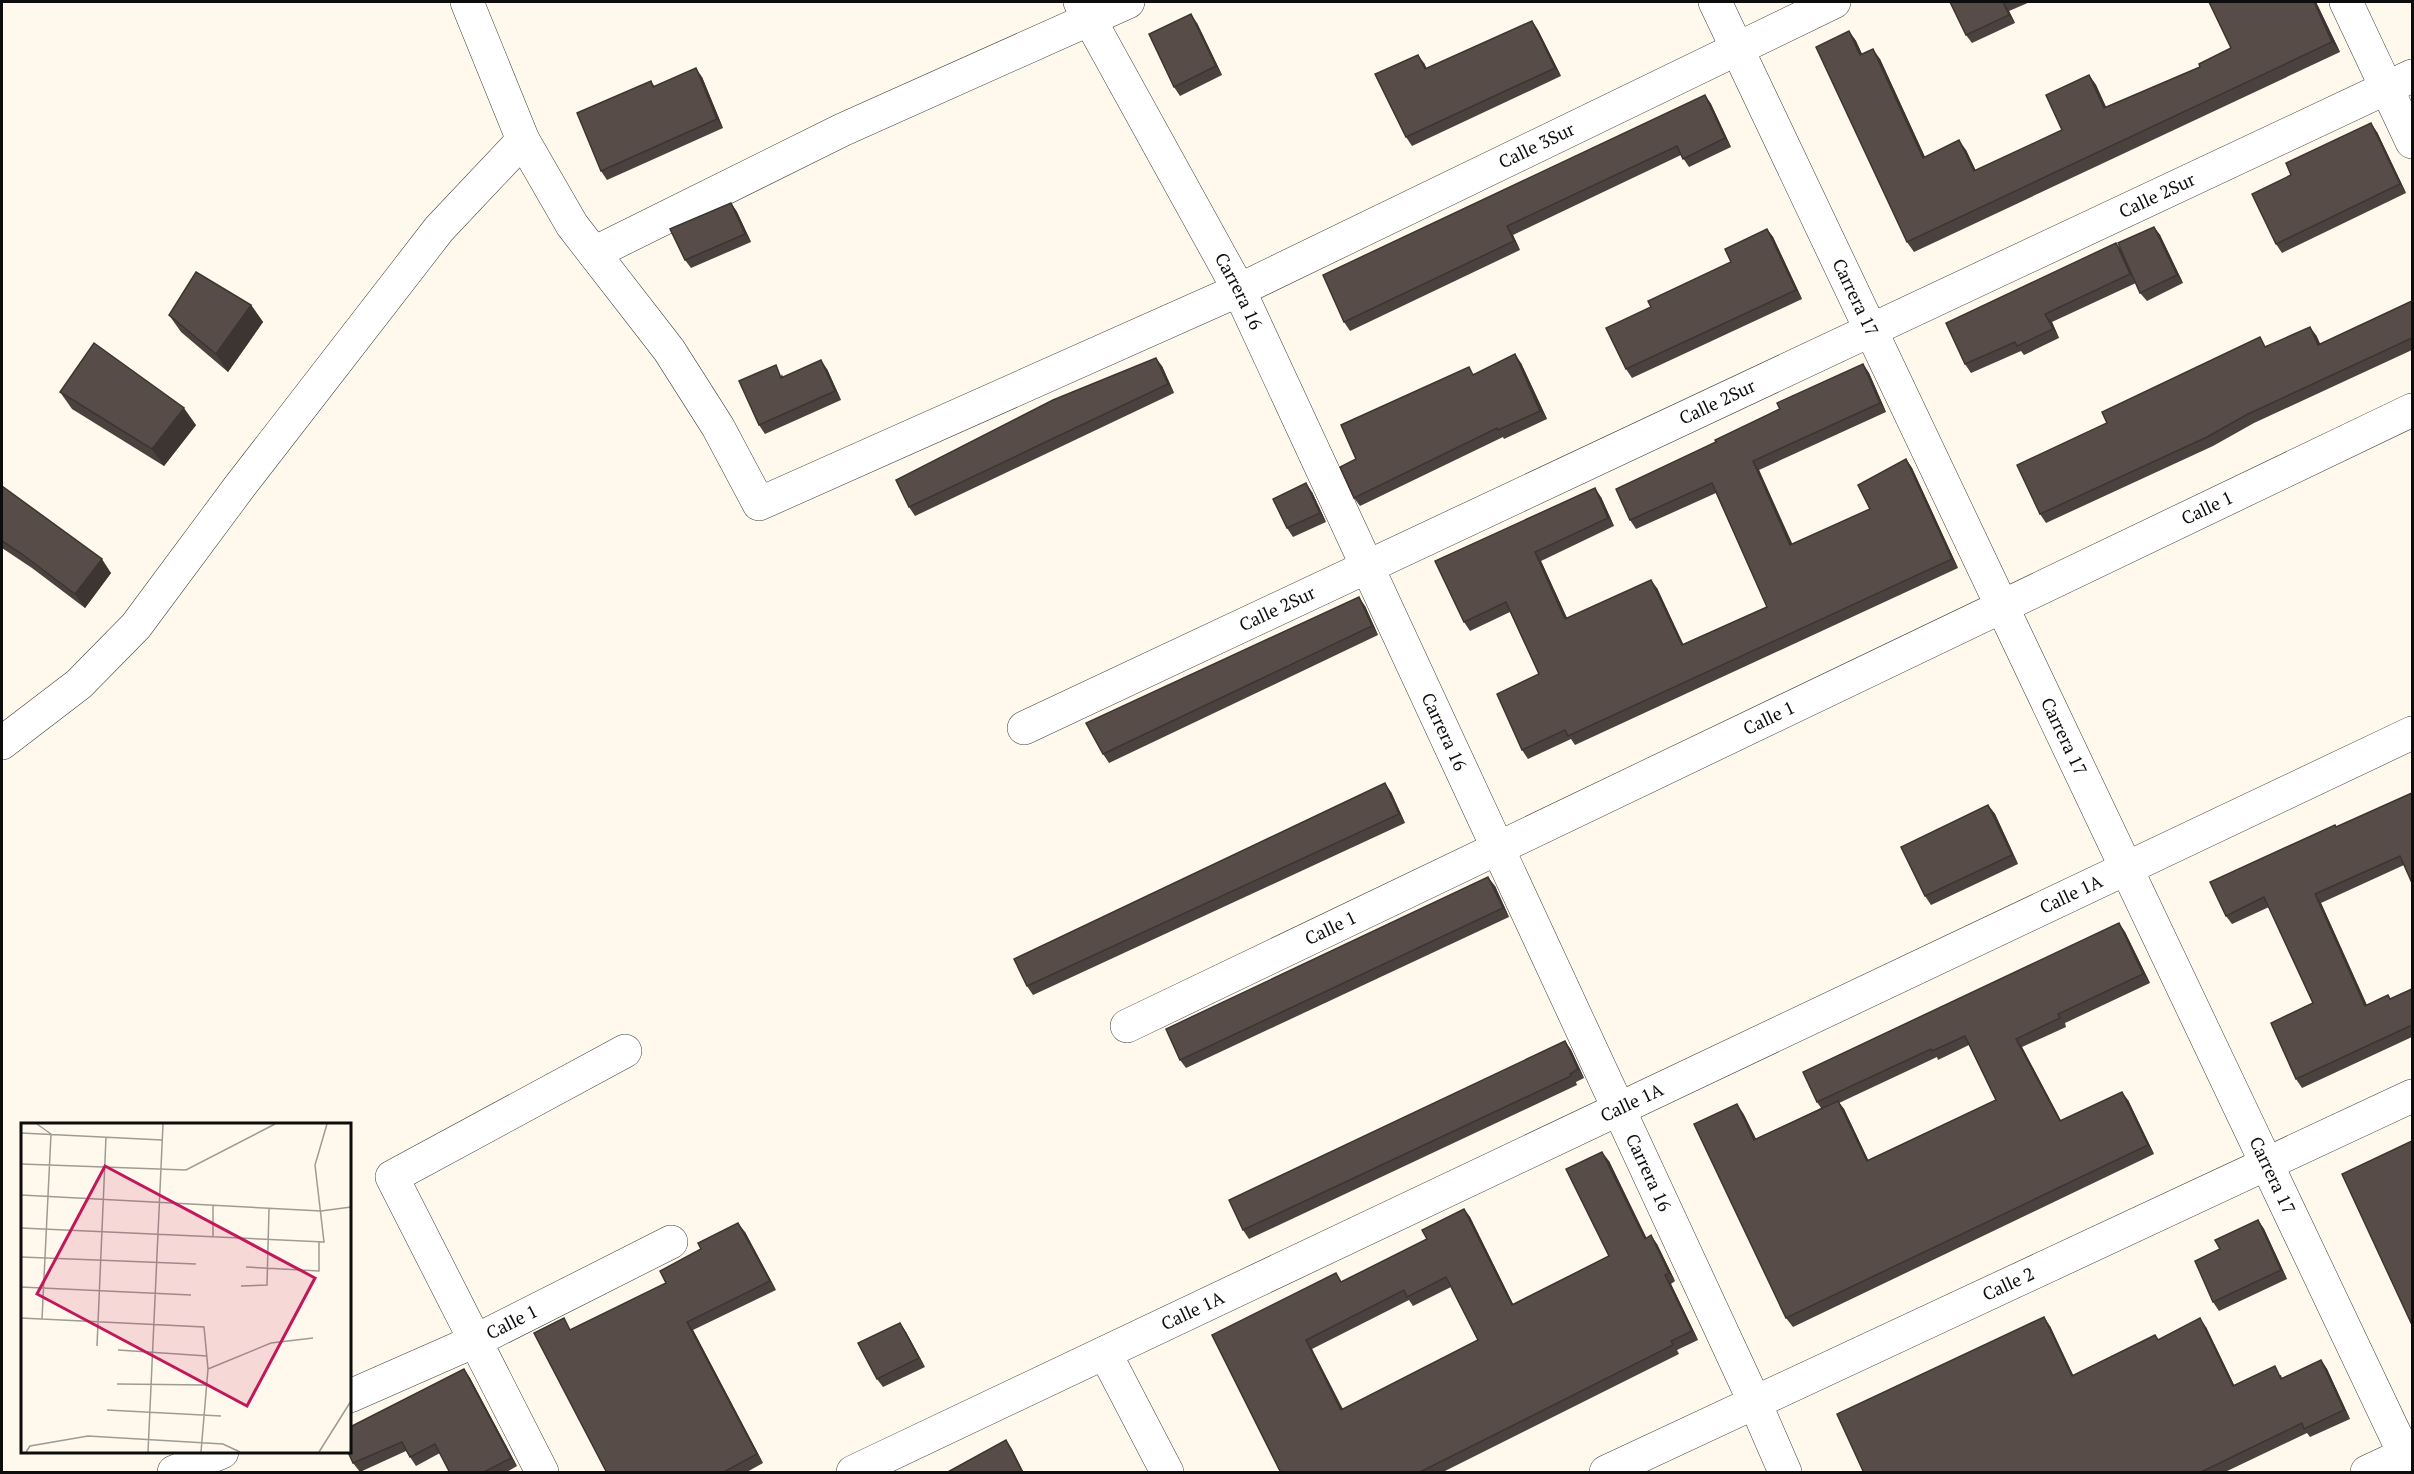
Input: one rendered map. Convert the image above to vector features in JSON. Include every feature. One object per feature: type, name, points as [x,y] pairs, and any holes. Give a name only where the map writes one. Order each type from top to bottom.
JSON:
[{"type":"street","points":[[467,2],[523,140],[572,225],[594,253],[1085,9],[1128,2]]},
{"type":"street","name":"Carrera 17","points":[[1715,2],[2267,1164],[2410,1458]]},
{"type":"street","name":"Calle 3Sur","points":[[594,253],[669,350],[718,427],[759,504],[1239,290],[1834,2]]},
{"type":"street","points":[[2346,2],[2400,82],[2412,142]]},
{"type":"street","name":"Carrera 16","points":[[1085,9],[1239,290],[1755,1403],[1785,1473]]},
{"type":"street","name":"Calle 2Sur","points":[[1024,728],[2400,82]]},
{"type":"street","points":[[2,743],[79,684],[136,626],[240,486],[439,229],[523,140]]},
{"type":"street","name":"Calle 1","points":[[1127,1026],[2412,410]]},
{"type":"street","name":"Calle 1A","points":[[853,1473],[2412,733]]},
{"type":"street","points":[[542,1473],[392,1177],[625,1051]]},
{"type":"street","name":"Calle 2","points":[[1606,1473],[2412,1096]]},
{"type":"street","name":"Calle 1","points":[[351,1396],[475,1341],[671,1242]]},
{"type":"street","points":[[1105,1353],[1167,1473]]},
{"type":"street","points":[[174,1473],[220,1453]]},
{"type":"street","points":[[2367,1473],[2410,1458]]},
{"type":"building","points":[[1950,2],[2003,2],[2009,15],[1966,35]]},
{"type":"building","points":[[2209,2],[2314,2],[2332,42],[1907,242],[1816,47],[1849,31],[1860,55],[1873,49],[1923,158],[1959,140],[1974,171],[2062,130],[2046,95],[2089,75],[2104,108],[2200,67],[2199,64],[2231,48]]},
{"type":"building","points":[[1191,14],[1216,66],[1174,87],[1149,34]]},
{"type":"building","points":[[1532,21],[1555,68],[1406,137],[1375,74],[1418,55],[1425,69]]},
{"type":"building","points":[[696,68],[717,119],[601,171],[577,113],[651,81],[653,87]]},
{"type":"building","points":[[1705,95],[1725,138],[1683,159],[1677,146],[1507,226],[1514,241],[1344,322],[1323,275]]},
{"type":"building","points":[[2371,123],[2400,184],[2276,244],[2252,194],[2291,175],[2286,163]]},
{"type":"building","points":[[731,203],[745,234],[685,260],[670,229]]},
{"type":"building","points":[[2154,227],[2177,275],[2140,293],[2118,243]]},
{"type":"building","points":[[1767,229],[1796,290],[1626,369],[1606,328],[1651,307],[1648,301],[1731,262],[1725,249]]},
{"type":"building","points":[[2116,243],[2130,274],[2045,314],[2053,329],[2017,346],[2015,342],[1965,364],[1946,323]]},
{"type":"building","points":[[196,272],[251,305],[216,354],[169,315]]},
{"type":"building","points":[[2412,301],[2412,338],[2248,414],[2207,437],[2040,514],[2017,465],[2107,423],[2102,412],[2260,337],[2265,347],[2310,327],[2318,345]]},
{"type":"building","points":[[94,343],[184,408],[152,449],[60,392]]},
{"type":"building","points":[[1515,354],[1540,411],[1498,430],[1497,428],[1354,498],[1340,467],[1356,459],[1341,425],[1469,367],[1473,375]]},
{"type":"building","points":[[1156,358],[1168,384],[909,507],[896,480],[1053,400]]},
{"type":"building","points":[[821,360],[835,391],[759,425],[739,381],[776,365],[781,378]]},
{"type":"building","points":[[1863,364],[1880,403],[1753,461],[1790,545],[1870,509],[1858,485],[1906,459],[1952,559],[1568,736],[1565,730],[1522,750],[1497,694],[1539,674],[1506,602],[1464,622],[1435,561],[1595,488],[1608,518],[1535,552],[1565,619],[1651,580],[1682,645],[1767,607],[1712,483],[1630,520],[1616,489],[1780,409],[1777,403]]},
{"type":"building","points":[[1306,483],[1320,513],[1287,528],[1273,499]]},
{"type":"building","points":[[2,486],[102,559],[75,594],[2,541]]},
{"type":"building","points":[[1359,597],[1372,626],[1103,754],[1086,723]]},
{"type":"building","points":[[1385,783],[1399,814],[1027,986],[1014,959]]},
{"type":"building","points":[[2412,793],[2412,883],[2400,856],[2315,894],[2365,1006],[2388,995],[2390,999],[2412,989],[2412,1025],[2296,1079],[2271,1023],[2313,1003],[2264,897],[2226,916],[2210,882]]},
{"type":"building","points":[[1988,805],[2012,855],[1925,896],[1901,847]]},
{"type":"building","points":[[1488,877],[1503,908],[1180,1060],[1166,1029]]},
{"type":"building","points":[[2119,923],[2143,974],[2058,1014],[2060,1018],[2016,1039],[2060,1121],[2122,1092],[2148,1145],[1786,1318],[1694,1124],[1737,1104],[1754,1140],[1838,1101],[1867,1161],[1996,1100],[1965,1036],[1932,1051],[1931,1049],[1817,1102],[1803,1072]]},
{"type":"building","points":[[1565,1041],[1578,1069],[1570,1074],[1571,1076],[1243,1230],[1229,1200]]},
{"type":"building","points":[[2412,1141],[2412,1325],[2342,1174]]},
{"type":"building","points":[[1602,1152],[1645,1239],[1651,1235],[1669,1273],[1665,1275],[1692,1331],[1671,1341],[1673,1345],[1418,1473],[1281,1473],[1212,1335],[1336,1273],[1341,1282],[1427,1239],[1422,1230],[1464,1209],[1512,1305],[1609,1256],[1566,1169]],"holes":[[[1446,1277],[1478,1340],[1341,1410],[1306,1340],[1404,1290],[1407,1297]]]},
{"type":"building","points":[[2258,1220],[2281,1270],[2213,1302],[2195,1261],[2220,1249],[2215,1240]]},
{"type":"building","points":[[738,1223],[770,1281],[687,1322],[757,1454],[722,1473],[607,1473],[534,1333],[564,1318],[570,1330],[666,1283],[660,1271],[701,1249],[698,1243]]},
{"type":"building","points":[[2044,1317],[2072,1376],[2155,1335],[2158,1340],[2200,1318],[2233,1386],[2275,1366],[2281,1379],[2321,1360],[2344,1410],[2304,1429],[2302,1423],[2199,1473],[1864,1473],[1837,1414]]},
{"type":"building","points":[[900,1323],[919,1358],[877,1379],[858,1343]]},
{"type":"building","points":[[464,1369],[511,1458],[482,1473],[450,1473],[435,1444],[410,1457],[402,1442],[353,1463],[348,1453],[351,1453],[351,1426]]},
{"type":"building","points":[[1006,1440],[1023,1473],[946,1473]]}]
